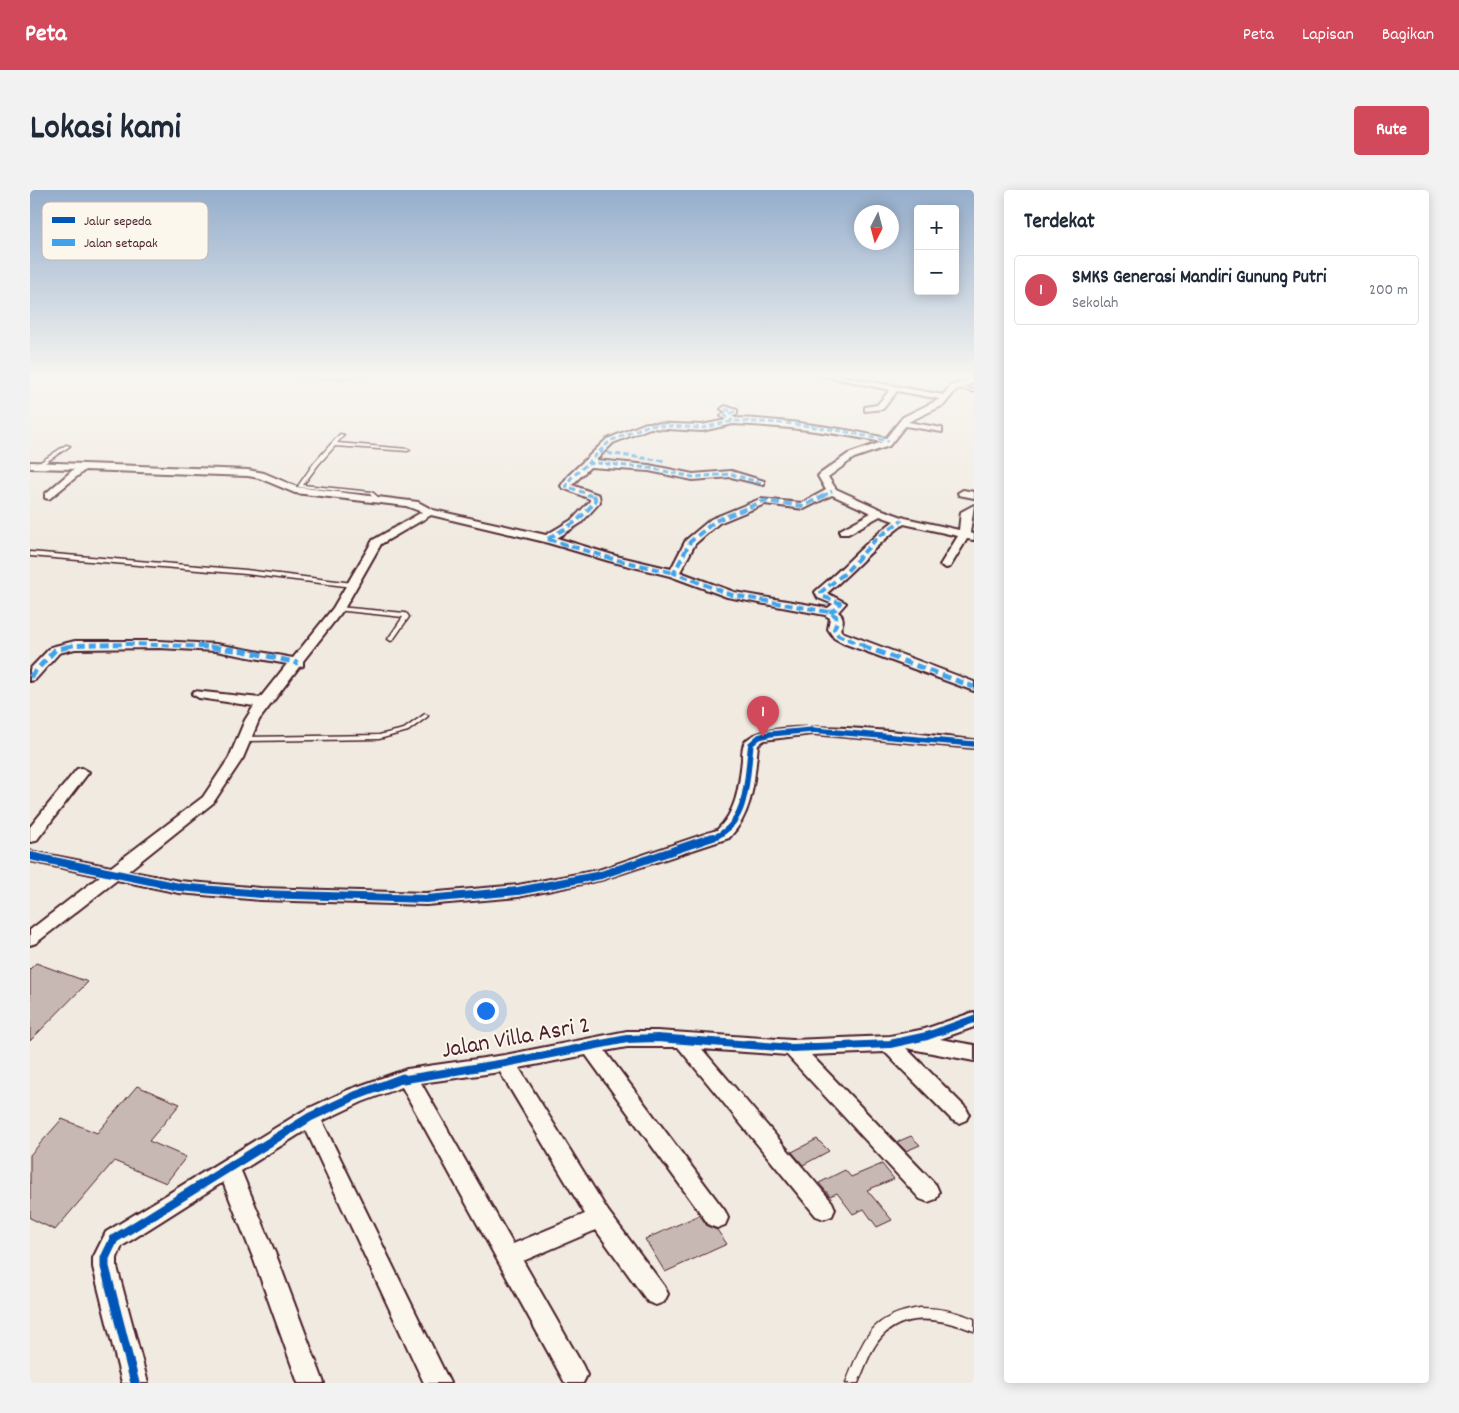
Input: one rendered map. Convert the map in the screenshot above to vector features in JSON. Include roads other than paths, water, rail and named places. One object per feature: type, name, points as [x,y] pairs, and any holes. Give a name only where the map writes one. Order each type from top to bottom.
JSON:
[{"type":"street","points":[[548,539],[577,521],[595,502],[595,497],[566,486],[571,478],[610,441],[635,431]]},
{"type":"street","points":[[834,431],[889,441]]},
{"type":"street","points":[[896,431],[889,441],[881,447],[851,456],[827,472],[823,476],[832,491],[902,520],[969,536]]},
{"type":"street","points":[[599,452],[665,461]]},
{"type":"street","points":[[587,464],[604,463],[649,468],[693,477],[723,473],[761,483]]},
{"type":"street","points":[[34,465],[248,473],[261,475],[295,490],[418,505],[430,512],[548,539],[613,559],[674,573],[710,589],[735,597],[830,612],[836,616],[837,622],[834,629],[838,635],[847,640],[974,687]]},
{"type":"street","points":[[49,496],[82,468]]},
{"type":"street","points":[[674,573],[690,542],[715,521],[764,501],[804,506],[832,491]]},
{"type":"street","points":[[946,565],[969,536],[966,512],[974,508]]},
{"type":"street","points":[[30,939],[208,800],[223,781],[245,739],[252,720],[338,609],[377,542],[391,532],[430,512]]},
{"type":"street","points":[[844,532],[880,512]]},
{"type":"street","points":[[830,612],[836,609],[840,603],[822,596],[821,592],[845,573],[876,539],[902,520]]},
{"type":"street","points":[[30,677],[56,650],[75,645],[235,649],[271,654],[298,663]]},
{"type":"street","points":[[198,694],[264,703]]},
{"type":"street","points":[[30,856],[66,862],[111,875],[179,887],[261,894],[426,899],[518,891],[601,875],[723,834],[732,827],[742,810],[751,744],[759,737],[770,734],[812,730],[974,744]]},
{"type":"street","points":[[30,837],[82,772]]},
{"type":"street","name":"Jalan Villa Asri 2","points":[[135,1383],[105,1267],[108,1248],[124,1231],[310,1117],[355,1096],[407,1077],[505,1063],[627,1039],[683,1040],[792,1048],[890,1044],[910,1040],[974,1018]]},
{"type":"street","points":[[683,1040],[824,1209]]},
{"type":"street","points":[[910,1040],[974,1053]]},
{"type":"street","points":[[890,1044],[959,1114]]},
{"type":"street","points":[[591,1046],[717,1218]]},
{"type":"street","points":[[792,1048],[928,1192]]},
{"type":"street","points":[[505,1063],[600,1218],[656,1294]]},
{"type":"street","points":[[407,1077],[574,1375]]},
{"type":"street","points":[[310,1117],[436,1383]]},
{"type":"street","points":[[228,1168],[266,1260],[311,1383]]},
{"type":"street","points":[[509,1256],[600,1218]]},
{"type":"lane","points":[[342,435],[300,486],[372,493],[378,500]]},
{"type":"lane","points":[[333,444],[408,450]]},
{"type":"lane","points":[[34,465],[68,446]]},
{"type":"lane","points":[[30,554],[246,572],[353,585]]},
{"type":"lane","points":[[338,609],[405,615],[406,617],[391,639]]},
{"type":"lane","points":[[245,739],[379,737],[406,730],[425,716]]},
{"type":"lane","points":[[852,1383],[873,1337],[889,1323],[913,1315],[936,1312],[960,1317],[974,1325]]},
{"type":"place","name":"SMKS Generasi Mandiri Gunung Putri","points":[[763,737]]}]
